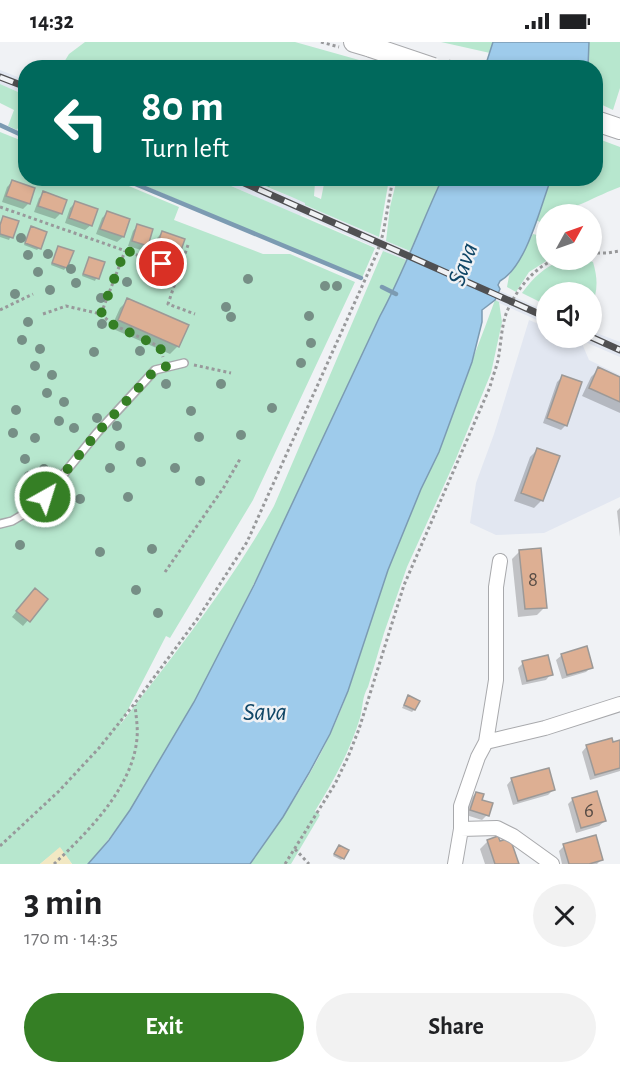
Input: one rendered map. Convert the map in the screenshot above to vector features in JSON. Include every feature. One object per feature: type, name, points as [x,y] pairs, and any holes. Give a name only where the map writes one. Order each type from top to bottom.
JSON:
[{"type":"main road","points":[[363,45],[409,60]]},
{"type":"main road","points":[[603,123],[620,129]]},
{"type":"street","points":[[455,864],[461,829],[461,806],[478,757],[486,742],[496,680],[496,587],[500,561]]},
{"type":"street","points":[[486,742],[545,728],[620,704]]},
{"type":"street","points":[[461,829],[497,828],[513,836],[552,864]]},
{"type":"lane","points":[[0,524],[12,521],[29,511],[45,497],[97,433],[155,370],[184,363]]},
{"type":"path","points":[[0,846],[99,748],[198,618],[247,542],[377,253],[383,234],[392,186]]},
{"type":"path","points":[[0,207],[180,270]]},
{"type":"path","points":[[188,245],[168,304],[195,314]]},
{"type":"path","points":[[101,314],[125,250]]},
{"type":"path","points":[[602,253],[620,250]]},
{"type":"path","points":[[285,864],[335,783],[359,729],[404,585],[490,387],[498,362],[506,314],[519,291],[538,270]]},
{"type":"path","points":[[0,310],[33,294]]},
{"type":"path","points":[[43,314],[66,306],[101,314],[112,324],[160,347],[166,367]]},
{"type":"path","points":[[184,363],[231,373]]},
{"type":"path","points":[[165,572],[224,487],[240,459]]},
{"type":"path","points":[[54,864],[82,837],[111,801],[130,767],[137,738],[135,703]]},
{"type":"path","points":[[295,849],[309,864]]},
{"type":"shaded area","points":[[0,70],[18,77],[18,92],[0,84]]},
{"type":"shaded area","points":[[231,186],[263,186],[298,199],[306,203],[305,205],[536,307],[536,320],[301,214],[300,216]]},
{"type":"shaded area","points":[[529,320],[536,323],[536,348],[584,348],[589,360],[620,375],[620,497],[544,533],[496,535],[470,523],[476,483],[494,434]]},
{"type":"shaded area","points":[[602,335],[620,342],[620,357],[599,348],[602,348]]},
{"type":"green space","points":[[85,42],[295,42],[359,60],[65,60],[69,54]]},
{"type":"green space","points":[[441,42],[493,42],[490,53]]},
{"type":"green space","points":[[589,42],[620,42],[620,88],[613,110],[603,105],[603,60],[588,60]]},
{"type":"green space","points":[[0,84],[18,92],[17,130],[8,126],[14,110],[0,103]]},
{"type":"green space","points":[[0,132],[18,139],[18,186],[129,186],[179,207],[174,220],[263,254],[290,254],[355,282],[253,500],[170,638],[166,636],[120,725],[221,591],[274,506],[383,251],[406,260],[397,285],[380,316],[246,600],[196,699],[147,785],[109,839],[88,864],[72,864],[60,848],[40,864],[0,864]]},
{"type":"green space","points":[[603,141],[620,147],[620,187],[580,204],[542,204],[548,186],[603,186]]},
{"type":"green space","points":[[145,186],[231,186],[375,248],[362,278]]},
{"type":"green space","points":[[266,186],[315,186],[314,196],[321,199],[324,186],[388,186],[379,237]]},
{"type":"green space","points":[[395,186],[439,186],[410,251],[386,241]]},
{"type":"green space","points":[[533,234],[536,235],[536,268],[529,272],[516,292],[507,287],[509,276]]},
{"type":"green space","points":[[544,270],[595,270],[596,282],[536,282],[536,300],[522,293]]},
{"type":"green space","points":[[495,300],[499,302],[502,322],[491,373],[455,461],[407,567],[384,633],[356,730],[340,766],[315,811],[320,815],[291,864],[250,864],[305,781],[339,714],[382,585]]},
{"type":"sand","points":[[60,847],[72,864],[40,864]]},
{"type":"water","points":[[493,42],[589,42],[588,60],[487,60]]},
{"type":"water","name":"Sava","points":[[439,186],[549,186],[542,204],[536,204],[536,223],[525,250],[518,263],[500,281],[498,285],[500,289],[495,300],[482,310],[482,322],[472,362],[439,452],[421,489],[388,570],[348,691],[330,734],[283,817],[250,864],[88,864],[109,840],[130,810],[194,702],[254,585]]},
{"type":"building","points":[[12,180],[18,182],[18,186],[35,188],[30,204],[6,196]]},
{"type":"building","points":[[43,191],[67,200],[62,214],[38,206]]},
{"type":"building","points":[[75,201],[98,209],[92,226],[69,218]]},
{"type":"building","points":[[107,211],[130,219],[124,237],[100,229]]},
{"type":"building","points":[[3,216],[19,221],[13,238],[0,234]]},
{"type":"building","points":[[137,224],[153,229],[148,246],[132,241]]},
{"type":"building","points":[[31,226],[47,232],[41,249],[25,243]]},
{"type":"building","points":[[162,231],[185,239],[179,256],[156,248]]},
{"type":"building","points":[[58,246],[74,251],[67,268],[52,263]]},
{"type":"building","points":[[89,257],[105,262],[99,279],[83,274]]},
{"type":"building","points":[[127,298],[189,325],[179,347],[118,320]]},
{"type":"building","points":[[598,367],[620,377],[620,402],[589,388]]},
{"type":"building","points":[[562,375],[582,382],[567,426],[547,418]]},
{"type":"building","points":[[537,448],[560,456],[543,501],[521,493]]},
{"type":"building","points":[[541,548],[547,608],[525,609],[519,550]]},
{"type":"building","points":[[35,588],[48,599],[30,622],[16,611]]},
{"type":"building","points":[[587,646],[593,668],[567,675],[561,654]]},
{"type":"building","points":[[548,655],[553,675],[527,681],[522,661]]},
{"type":"building","points":[[408,695],[420,701],[415,710],[404,705]]},
{"type":"building","points":[[612,738],[613,742],[620,740],[620,768],[595,775],[586,745]]},
{"type":"building","points":[[549,768],[555,790],[518,801],[511,778]]},
{"type":"building","points":[[597,791],[606,821],[581,828],[572,798]]},
{"type":"building","points":[[476,792],[484,794],[482,800],[493,803],[489,816],[470,810]]},
{"type":"building","points":[[596,835],[603,860],[589,864],[569,864],[563,844]]},
{"type":"building","points":[[498,836],[500,841],[510,838],[519,864],[495,864],[487,840]]},
{"type":"building","points":[[339,845],[349,850],[344,859],[334,854]]},
{"type":"waterway","points":[[0,125],[18,133]]},
{"type":"waterway","points":[[140,186],[361,278]]},
{"type":"waterway","points":[[382,287],[396,294]]},
{"type":"railway","points":[[0,77],[18,84]]},
{"type":"railway","points":[[251,186],[536,313]]},
{"type":"railway","points":[[602,342],[620,350]]},
{"type":"route","points":[[45,497],[97,433],[155,370],[166,367],[160,347],[112,324],[101,314],[125,250],[162,264]]}]
